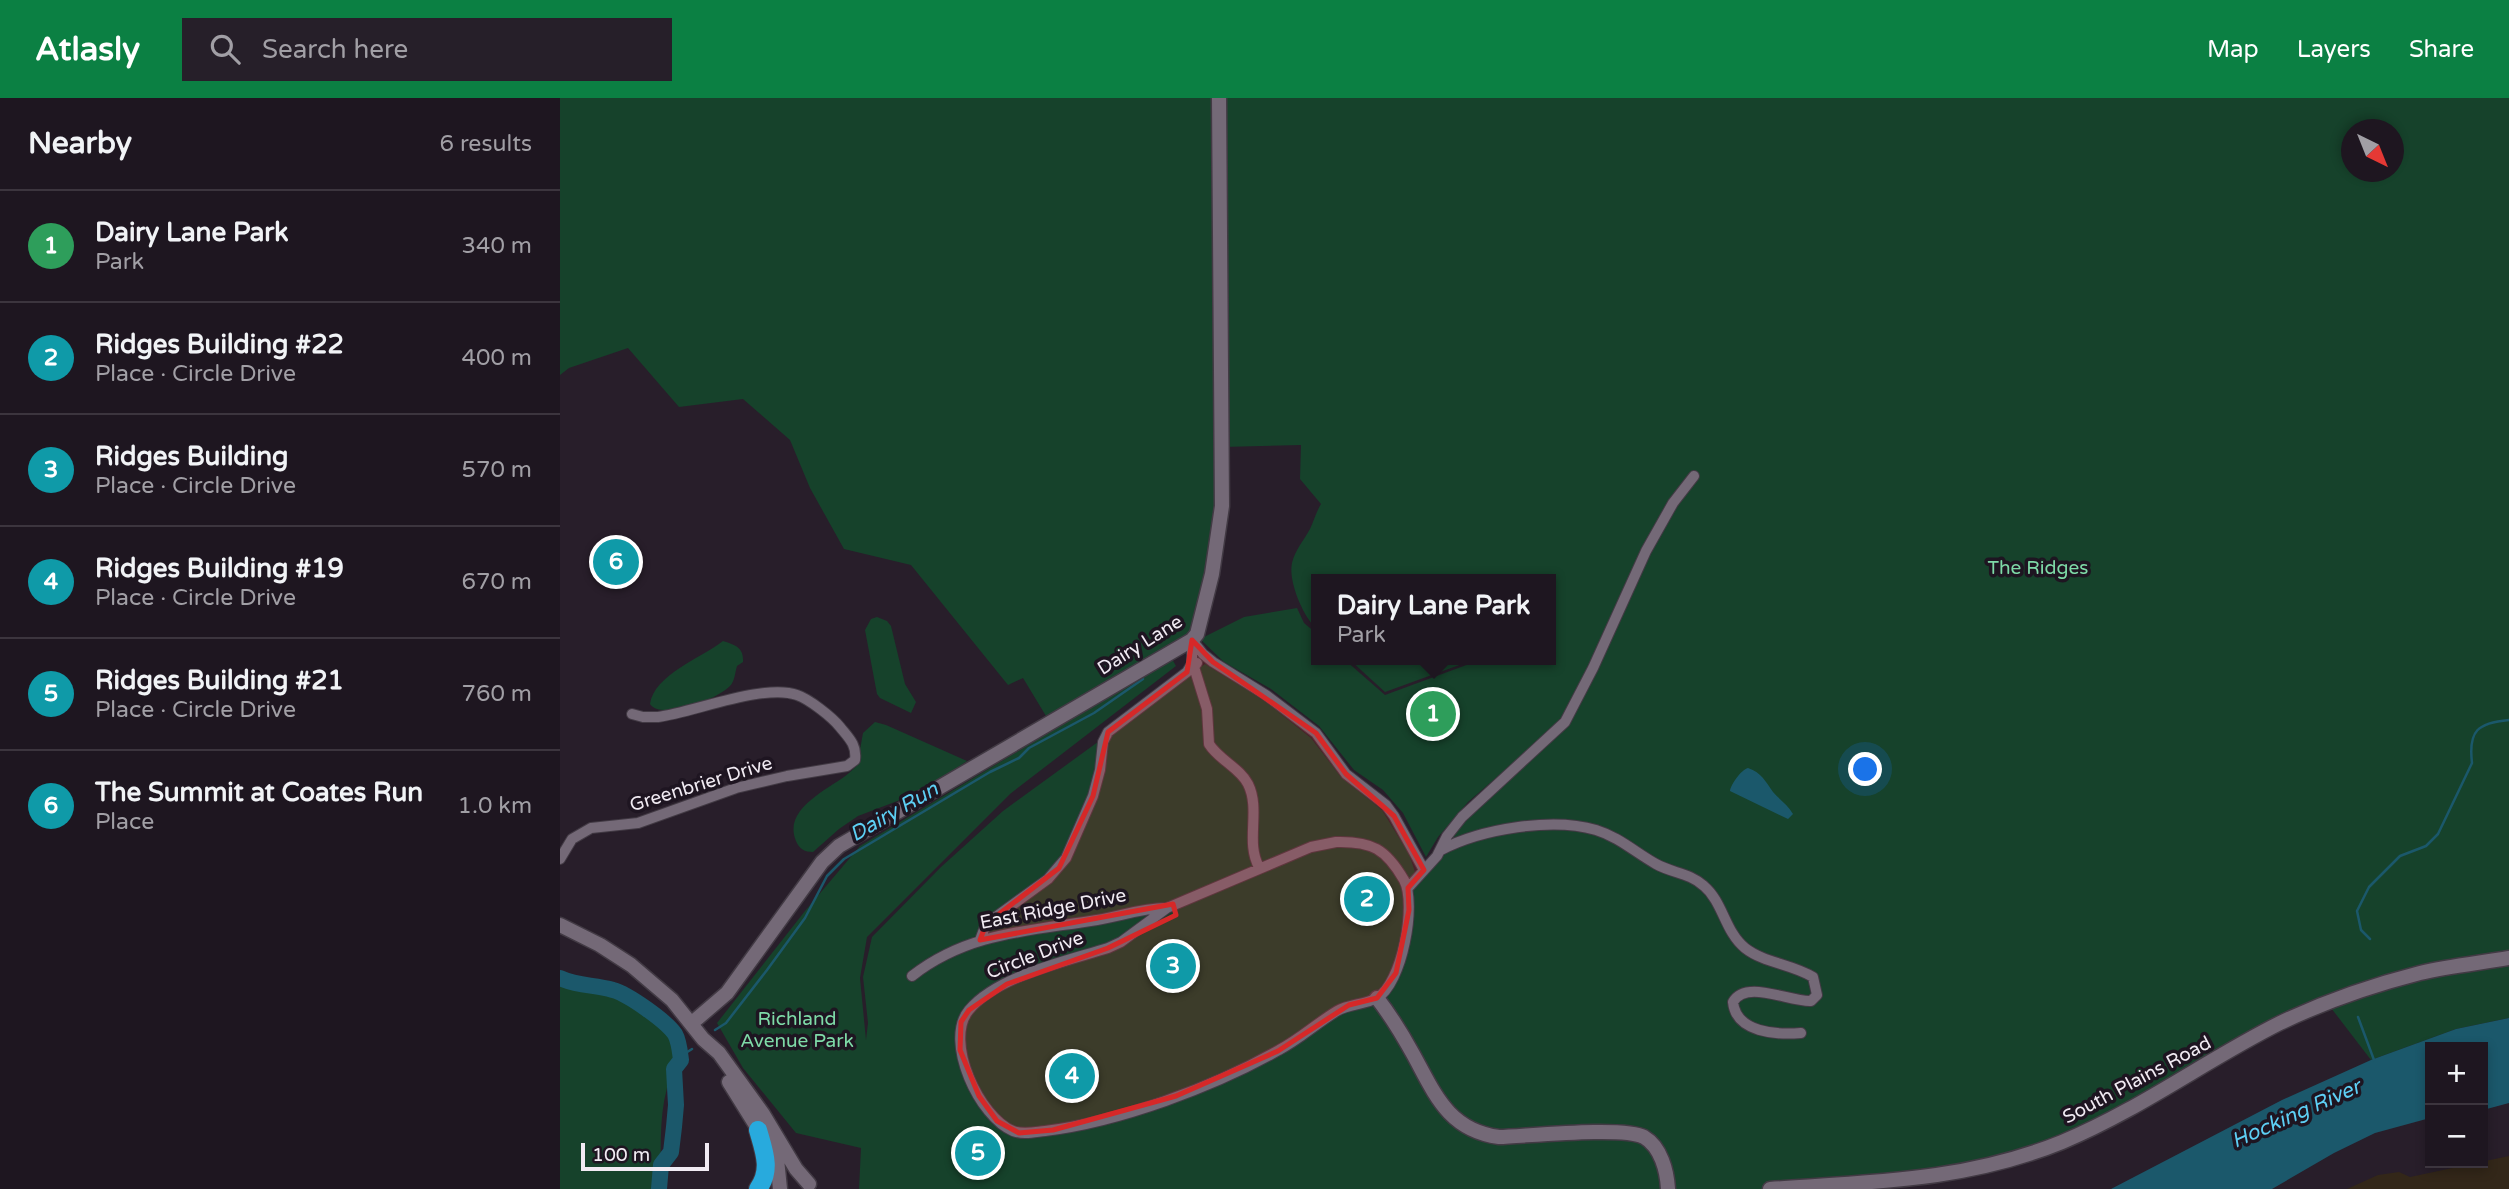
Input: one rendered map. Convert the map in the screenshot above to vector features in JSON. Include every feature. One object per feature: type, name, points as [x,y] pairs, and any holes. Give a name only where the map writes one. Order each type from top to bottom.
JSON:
[{"type":"highway","points":[[758,1130],[767,1163],[765,1179],[758,1189]]},
{"type":"street","name":"Dairy Lane","points":[[691,1023],[727,993],[822,862],[839,846],[1192,640],[1199,630],[1208,597],[1222,506],[1219,98]]},
{"type":"street","points":[[1668,1189],[1666,1173],[1657,1150],[1649,1141],[1634,1133],[1499,1137],[1468,1128],[1453,1118],[1437,1098],[1395,1021],[1377,998],[1392,980],[1400,960],[1409,910],[1408,888],[1441,850],[1447,836],[1462,817],[1565,722],[1646,551],[1673,503],[1694,476]]},
{"type":"street","points":[[1192,640],[1199,660],[1194,667],[1207,709],[1209,744],[1244,778],[1251,794],[1253,852],[1259,867]]},
{"type":"street","points":[[1192,640],[1213,662],[1266,695],[1316,733],[1346,774],[1386,805],[1424,870]]},
{"type":"street","points":[[980,940],[986,924],[1036,889],[1059,869],[1066,859],[1093,796],[1100,770],[1103,742],[1108,732],[1187,672],[1192,664],[1192,640]]},
{"type":"street","name":"Greenbrier Drive","points":[[560,859],[572,839],[590,828],[638,823],[736,788],[846,766],[855,760],[854,745],[836,722],[796,695],[780,692],[753,695],[658,717],[632,714]]},
{"type":"street","points":[[1441,850],[1462,839],[1488,833],[1567,824],[1596,830],[1617,839],[1655,864],[1689,876],[1704,886],[1735,937],[1745,948],[1813,977],[1817,995],[1811,1001],[1801,1002],[1752,991],[1743,992],[1733,1002],[1737,1016],[1751,1027],[1772,1032],[1801,1033]]},
{"type":"street","name":"Circle Drive","points":[[1377,998],[1349,1005],[1278,1051],[1161,1102],[1053,1130],[1018,1133],[1001,1124],[983,1105],[960,1049],[961,1023],[980,998],[1007,984],[1121,942],[1167,908],[1259,867],[1323,843],[1359,842],[1379,849],[1387,856],[1408,888]]},
{"type":"street","name":"East Ridge Drive","points":[[912,976],[940,958],[980,940],[1100,920],[1144,908],[1167,908]]},
{"type":"street","points":[[560,925],[600,945],[631,965],[660,989],[703,1039],[712,1058],[777,1159],[780,1189],[793,1182],[815,1187]]},
{"type":"street","name":"South Plains Road","points":[[1770,1189],[1870,1184],[1927,1178],[1989,1166],[2060,1143],[2118,1116],[2281,1023],[2315,1009],[2422,973],[2509,958]]},
{"type":"street","points":[[703,1039],[719,1053],[763,1114],[796,1169],[815,1187]]},
{"type":"highlighted area","points":[[1192,640],[1213,662],[1316,733],[1346,774],[1394,816],[1424,870],[1408,888],[1409,910],[1396,973],[1377,998],[1349,1005],[1278,1051],[1176,1096],[1053,1130],[1019,1133],[997,1121],[979,1096],[960,1050],[961,1022],[969,1010],[1007,984],[1108,948],[1176,915],[1173,904],[980,940],[986,924],[1059,868],[1093,796],[1108,732],[1187,672]]},
{"type":"shaded area","points":[[2509,1156],[2509,1189],[2347,1189],[2378,1175],[2399,1172],[2410,1177],[2452,1168],[2488,1168],[2488,1160]]},
{"type":"green space","name":"The Ridges","points":[[560,98],[2509,98],[2509,1018],[2456,1029],[2371,1060],[2328,1004],[2167,1090],[1989,1165],[1770,1189],[859,1189],[861,1148],[796,1133],[743,1068],[717,1023],[860,846],[1172,659],[1176,666],[1010,794],[867,937],[860,978],[866,1040],[868,1023],[863,977],[872,937],[941,867],[1003,811],[1205,664],[1262,699],[1311,738],[1341,777],[1382,810],[1409,854],[1415,872],[1433,861],[1447,836],[1555,733],[1571,702],[1556,726],[1468,802],[1438,837],[1426,857],[1403,813],[1383,790],[1354,770],[1319,726],[1271,689],[1224,662],[1200,639],[1244,617],[1297,608],[1304,623],[1311,629],[1311,665],[1351,665],[1385,695],[1466,665],[1556,665],[1556,574],[1311,574],[1311,622],[1298,598],[1291,570],[1295,554],[1321,504],[1300,479],[1301,445],[1222,447],[1223,482],[1192,640],[1046,716],[1023,678],[1008,685],[911,565],[844,549],[810,488],[790,440],[743,399],[679,407],[628,348],[569,368],[560,375]]},
{"type":"green space","points":[[877,617],[891,626],[905,684],[916,702],[911,713],[877,694],[865,630],[871,619]]},
{"type":"green space","points":[[723,641],[738,647],[743,657],[730,686],[714,697],[677,709],[656,709],[650,704],[653,694],[669,676]]},
{"type":"green space","points":[[1355,665],[1459,665],[1385,692]]},
{"type":"green space","points":[[875,722],[967,761],[921,792],[858,816],[813,852],[803,850],[796,841],[793,829],[796,819],[810,801],[856,766],[863,733]]},
{"type":"green space","points":[[560,978],[575,983],[623,990],[652,1009],[678,1032],[681,1039],[680,1053],[667,1088],[662,1113],[660,1189],[560,1189]]},
{"type":"water","points":[[1748,768],[1760,775],[1789,808],[1793,814],[1788,819],[1730,791],[1742,771]]},
{"type":"water","name":"Hocking River","points":[[2509,1018],[2509,1103],[2488,1109],[2488,1042],[2425,1042],[2425,1119],[2375,1133],[2272,1189],[2111,1189],[2282,1100],[2371,1060],[2456,1029]]},
{"type":"waterway","name":"Dairy Run","points":[[715,1030],[726,1023],[767,970],[805,918],[827,876],[844,859],[990,772],[1019,758],[1029,748],[1094,713],[1143,679]]},
{"type":"waterway","points":[[2370,939],[2361,930],[2357,911],[2369,887],[2400,856],[2426,846],[2438,834],[2472,763],[2472,743],[2477,730],[2490,723],[2509,720]]},
{"type":"waterway","points":[[560,978],[620,993],[655,1015],[675,1034],[681,1060],[674,1069],[676,1105],[671,1152],[661,1165],[659,1189]]},
{"type":"waterway","points":[[2358,1017],[2374,1060]]},
{"type":"waterway","name":"Dairy Run","points":[[681,1056],[692,1049]]},
{"type":"place","name":"The Summit at Coates Run","points":[[616,562]]},
{"type":"place","name":"Dairy Lane Park","points":[[1433,714]]},
{"type":"place","name":"Ridges Building #22","points":[[1367,899]]},
{"type":"place","name":"Ridges Building","points":[[1173,966]]},
{"type":"place","name":"Ridges Building #19","points":[[1072,1076]]},
{"type":"place","name":"Ridges Building #21","points":[[978,1153]]},
{"type":"park label","name":"Richland Avenue Park","points":[[797,1030]]}]
